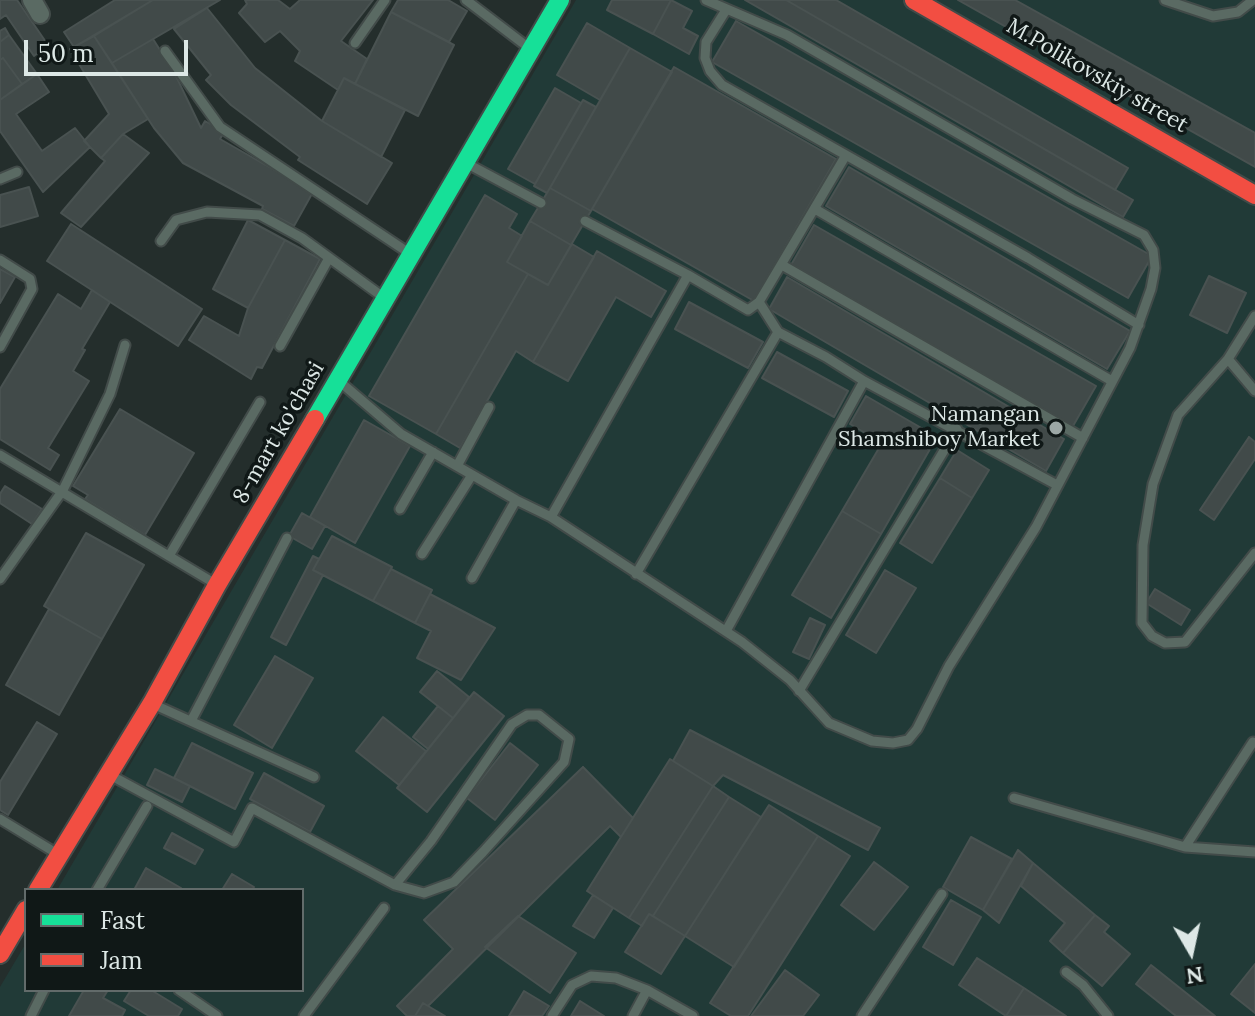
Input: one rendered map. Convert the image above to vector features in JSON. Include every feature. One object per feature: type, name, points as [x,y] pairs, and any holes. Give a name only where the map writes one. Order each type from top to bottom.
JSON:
[{"type":"street","name":"8-mart ko'chasi","points":[[39,888],[152,703],[217,585],[560,0]]},
{"type":"street","name":"M.Polikovskiy street","points":[[914,0],[1255,195]]},
{"type":"street","points":[[0,954],[24,913]]},
{"type":"lane","points":[[355,43],[385,0]]},
{"type":"lane","points":[[466,0],[532,50]]},
{"type":"lane","points":[[338,380],[401,434],[551,517],[726,631],[775,666],[829,723],[872,741],[893,743],[908,740],[917,729],[949,666],[1036,527],[1130,348],[1151,289],[1155,268],[1153,250],[1144,235],[1072,199],[787,35],[706,0]]},
{"type":"lane","points":[[1165,0],[1189,4],[1213,16],[1238,12],[1253,0]]},
{"type":"lane","points":[[726,10],[706,42],[705,58],[710,71],[722,85],[1028,258],[1139,325]]},
{"type":"lane","points":[[165,51],[220,127],[411,255]]},
{"type":"lane","points":[[585,221],[748,310],[759,302],[846,155]]},
{"type":"lane","points":[[466,163],[541,203]]},
{"type":"lane","points":[[0,179],[17,172]]},
{"type":"lane","points":[[815,209],[1112,381]]},
{"type":"lane","points":[[161,241],[176,220],[207,212],[260,215],[302,238],[386,299]]},
{"type":"lane","points":[[280,346],[329,258]]},
{"type":"lane","points":[[0,260],[32,283],[29,297],[0,347]]},
{"type":"lane","points":[[782,265],[1083,438]]},
{"type":"lane","points":[[551,517],[688,275]]},
{"type":"lane","points":[[759,302],[778,332],[1057,485]]},
{"type":"lane","points":[[1255,316],[1228,359],[1178,415],[1153,484],[1143,545],[1142,623],[1152,636],[1165,643],[1185,642],[1255,553]]},
{"type":"lane","points":[[636,574],[778,332]]},
{"type":"lane","points":[[0,579],[63,490],[110,394],[125,345]]},
{"type":"lane","points":[[1228,359],[1255,391]]},
{"type":"lane","points":[[726,631],[864,381]]},
{"type":"lane","points":[[169,556],[260,402]]},
{"type":"lane","points":[[457,466],[489,407]]},
{"type":"lane","points":[[799,691],[957,429]]},
{"type":"lane","points":[[400,509],[433,452]]},
{"type":"lane","points":[[0,455],[217,585]]},
{"type":"lane","points":[[422,554],[472,475]]},
{"type":"lane","points":[[472,578],[516,500]]},
{"type":"lane","points":[[191,721],[287,538]]},
{"type":"lane","points":[[152,703],[314,777]]},
{"type":"lane","points":[[107,774],[234,842],[252,808],[395,885],[424,893],[454,882],[564,762],[569,739],[539,715],[527,715],[512,724],[431,841],[395,885]]},
{"type":"lane","points":[[1185,847],[1253,742]]},
{"type":"lane","points":[[1014,798],[1185,847],[1255,852]]},
{"type":"lane","points":[[98,888],[147,806]]},
{"type":"lane","points":[[0,819],[59,855]]},
{"type":"lane","points":[[862,1016],[942,894]]},
{"type":"lane","points":[[304,1016],[384,908]]},
{"type":"lane","points":[[1066,972],[1083,985],[1108,1016]]},
{"type":"lane","points":[[552,1016],[572,985],[591,976],[616,978],[647,990],[693,1016]]},
{"type":"lane","points":[[633,1016],[647,990]]},
{"type":"lane","points":[[31,1016],[43,992]]},
{"type":"lane","points":[[182,992],[217,1016]]},
{"type":"shaded area","points":[[576,0],[1255,0],[1255,1016],[0,1016],[0,987],[24,946],[24,992],[304,992],[304,888],[58,888]]},
{"type":"building","points":[[0,0],[17,0],[48,45],[34,56],[6,15],[0,19]]},
{"type":"building","points":[[115,0],[153,0],[74,47],[64,32]]},
{"type":"building","points":[[153,0],[220,0],[112,63],[94,36]]},
{"type":"building","points":[[245,0],[278,0],[290,9],[300,0],[373,0],[341,41],[367,59],[355,84],[344,78],[338,90],[295,61],[300,51],[280,31],[265,42],[239,13],[247,4]]},
{"type":"building","points":[[398,0],[448,0],[467,11],[449,42],[391,12]]},
{"type":"building","points":[[612,0],[671,0],[653,34],[607,10]]},
{"type":"building","points":[[671,0],[692,11],[683,28],[698,36],[689,54],[653,34]]},
{"type":"building","points":[[745,0],[786,0],[1133,200],[1123,217]]},
{"type":"building","points":[[786,0],[836,0],[1128,168],[1115,190]]},
{"type":"building","points":[[958,0],[1015,0],[1255,133],[1255,167]]},
{"type":"building","points":[[207,8],[255,68],[322,121],[392,163],[367,204],[298,160],[300,157],[231,105],[206,80],[211,75],[174,29]]},
{"type":"building","points":[[391,12],[454,45],[418,116],[355,84]]},
{"type":"building","points":[[736,21],[1152,256],[1128,298],[712,62]]},
{"type":"building","points":[[587,23],[630,48],[600,100],[557,75]]},
{"type":"building","points":[[5,28],[9,35],[0,42],[0,31]]},
{"type":"building","points":[[9,35],[37,74],[22,84],[3,58],[0,60],[0,42]]},
{"type":"building","points":[[94,36],[148,119],[123,134],[101,158],[84,141],[109,114],[70,49]]},
{"type":"building","points":[[153,39],[174,72],[201,128],[205,121],[224,132],[220,139],[313,192],[294,226],[183,163],[154,128],[112,63]]},
{"type":"building","points":[[630,48],[672,72],[591,211],[550,188]]},
{"type":"building","points":[[3,58],[22,84],[0,100],[0,60]]},
{"type":"building","points":[[674,67],[836,159],[754,301],[592,209]]},
{"type":"building","points":[[37,74],[49,92],[16,114],[42,151],[75,128],[90,147],[43,192],[0,131],[0,100]]},
{"type":"building","points":[[344,78],[405,110],[381,157],[322,121]]},
{"type":"building","points":[[555,88],[581,103],[535,184],[508,169]]},
{"type":"building","points":[[583,100],[596,107],[547,193],[534,186]]},
{"type":"building","points":[[123,134],[149,153],[81,227],[61,213],[105,161],[101,158]]},
{"type":"building","points":[[849,167],[1130,331],[1107,369],[826,206]]},
{"type":"building","points":[[29,187],[38,216],[0,227],[0,195]]},
{"type":"building","points":[[550,188],[591,211],[571,245],[530,221]]},
{"type":"building","points":[[485,195],[517,214],[509,228],[522,236],[507,262],[528,274],[436,434],[369,396]]},
{"type":"building","points":[[248,220],[285,240],[248,308],[213,289]]},
{"type":"building","points":[[530,221],[571,245],[548,285],[507,262]]},
{"type":"building","points":[[71,224],[202,309],[178,346],[47,261]]},
{"type":"building","points":[[814,225],[1096,386],[1073,426],[791,265]]},
{"type":"building","points":[[285,240],[320,259],[262,368],[257,367],[251,379],[189,340],[204,316],[239,336],[248,308]]},
{"type":"building","points":[[572,244],[594,257],[533,362],[516,351],[460,448],[436,434],[528,274],[548,285]]},
{"type":"building","points":[[597,251],[666,291],[651,317],[616,297],[568,381],[533,362]]},
{"type":"building","points":[[0,269],[15,277],[0,303]]},
{"type":"building","points":[[1209,276],[1246,293],[1227,333],[1190,315]]},
{"type":"building","points":[[787,277],[1064,439],[1046,471],[769,309]]},
{"type":"building","points":[[92,290],[110,302],[82,349],[85,350],[73,371],[89,381],[48,448],[59,455],[50,470],[0,439],[0,389],[58,294],[81,309]]},
{"type":"building","points":[[689,302],[763,342],[748,368],[675,329]]},
{"type":"building","points":[[777,352],[848,391],[834,417],[762,378]]},
{"type":"building","points":[[866,396],[937,437],[881,534],[842,511],[882,443],[850,424]]},
{"type":"building","points":[[120,409],[194,453],[145,535],[85,499],[88,495],[73,486]]},
{"type":"building","points":[[364,420],[410,446],[355,543],[310,517]]},
{"type":"building","points":[[1249,437],[1255,442],[1255,459],[1214,520],[1200,510]]},
{"type":"building","points":[[957,450],[989,470],[972,498],[940,478]]},
{"type":"building","points":[[940,478],[972,498],[932,563],[900,543]]},
{"type":"building","points":[[5,486],[42,509],[32,524],[0,503],[0,494]]},
{"type":"building","points":[[842,511],[881,534],[831,618],[792,595]]},
{"type":"building","points":[[302,513],[325,526],[312,549],[289,536]]},
{"type":"building","points":[[86,533],[144,565],[102,639],[44,606]]},
{"type":"building","points":[[332,536],[392,567],[373,601],[313,570]]},
{"type":"building","points":[[313,556],[319,559],[313,570],[323,575],[286,645],[271,637]]},
{"type":"building","points":[[391,569],[432,590],[415,623],[373,601]]},
{"type":"building","points":[[885,570],[916,588],[876,653],[846,635]]},
{"type":"building","points":[[1155,589],[1190,610],[1181,625],[1146,603]]},
{"type":"building","points":[[430,594],[495,628],[461,680],[417,658],[431,631],[415,623]]},
{"type":"building","points":[[49,609],[102,639],[59,715],[6,685]]},
{"type":"building","points":[[810,618],[825,625],[809,659],[793,652]]},
{"type":"building","points":[[275,656],[313,678],[272,748],[234,725]]},
{"type":"building","points":[[437,671],[469,697],[453,718],[420,692]]},
{"type":"building","points":[[474,692],[504,716],[427,812],[397,788]]},
{"type":"building","points":[[438,706],[453,718],[428,749],[413,737]]},
{"type":"building","points":[[383,717],[426,751],[399,785],[356,751]]},
{"type":"building","points":[[37,722],[57,734],[8,815],[0,810],[0,782]]},
{"type":"building","points":[[690,730],[880,828],[868,850],[723,775],[713,786],[673,761]]},
{"type":"building","points":[[192,743],[253,773],[235,809],[174,778]]},
{"type":"building","points":[[510,743],[538,765],[495,820],[467,798]]},
{"type":"building","points":[[670,759],[713,786],[629,918],[587,891]]},
{"type":"building","points":[[583,767],[633,818],[621,837],[610,826],[428,1006],[423,1003],[415,1016],[407,1016],[397,1006],[453,949],[424,920]]},
{"type":"building","points":[[155,769],[190,786],[182,802],[147,785]]},
{"type":"building","points":[[264,773],[324,806],[310,832],[250,799]]},
{"type":"building","points":[[713,786],[729,797],[653,916],[649,914],[642,926],[629,918]]},
{"type":"building","points":[[729,797],[761,817],[685,936],[653,916]]},
{"type":"building","points":[[769,805],[818,836],[734,967],[685,936]]},
{"type":"building","points":[[172,833],[203,850],[195,864],[164,848]]},
{"type":"building","points":[[818,836],[850,856],[748,1016],[731,1016],[710,1003]]},
{"type":"building","points":[[971,837],[1012,859],[983,910],[943,887]]},
{"type":"building","points":[[1018,850],[1033,863],[999,923],[983,910]]},
{"type":"building","points":[[874,862],[908,887],[874,930],[841,905]]},
{"type":"building","points":[[1033,863],[1095,915],[1063,953],[1050,941],[1065,923],[1021,886]]},
{"type":"building","points":[[146,868],[181,888],[135,888]]},
{"type":"building","points":[[232,874],[254,887],[253,888],[223,888]]},
{"type":"building","points":[[593,895],[613,908],[594,938],[573,926]]},
{"type":"building","points":[[951,900],[981,917],[953,965],[923,947]]},
{"type":"building","points":[[649,914],[685,936],[661,974],[625,952]]},
{"type":"building","points":[[1095,915],[1109,926],[1104,932],[1130,954],[1102,986],[1063,953]]},
{"type":"building","points":[[518,916],[576,953],[550,993],[485,947]]},
{"type":"building","points":[[977,958],[1024,988],[1006,1016],[959,985]]},
{"type":"building","points":[[1255,964],[1255,1013],[1231,994]]},
{"type":"building","points":[[1151,965],[1215,1016],[1176,1016],[1136,984]]},
{"type":"building","points":[[785,970],[819,995],[803,1016],[751,1016]]},
{"type":"building","points":[[1024,988],[1066,1016],[1006,1016]]},
{"type":"building","points":[[524,991],[549,1006],[542,1016],[509,1016]]},
{"type":"building","points":[[83,992],[107,992],[103,998],[125,1010],[122,1016],[69,1016]]},
{"type":"building","points":[[130,992],[154,992],[182,1009],[178,1016],[149,1016],[124,1001]]},
{"type":"building","points":[[580,1001],[604,1016],[571,1016]]},
{"type":"building","points":[[423,1003],[428,1006],[445,1016],[415,1016]]},
{"type":"traffic: fast","points":[[315,419],[560,0]]},
{"type":"traffic: jam","points":[[914,0],[1255,195]]},
{"type":"traffic: jam","points":[[39,888],[152,703],[315,419]]},
{"type":"traffic: jam","points":[[0,954],[24,913]]},
{"type":"place","name":"Namangan Shamshiboy Market","points":[[1056,428]]}]
